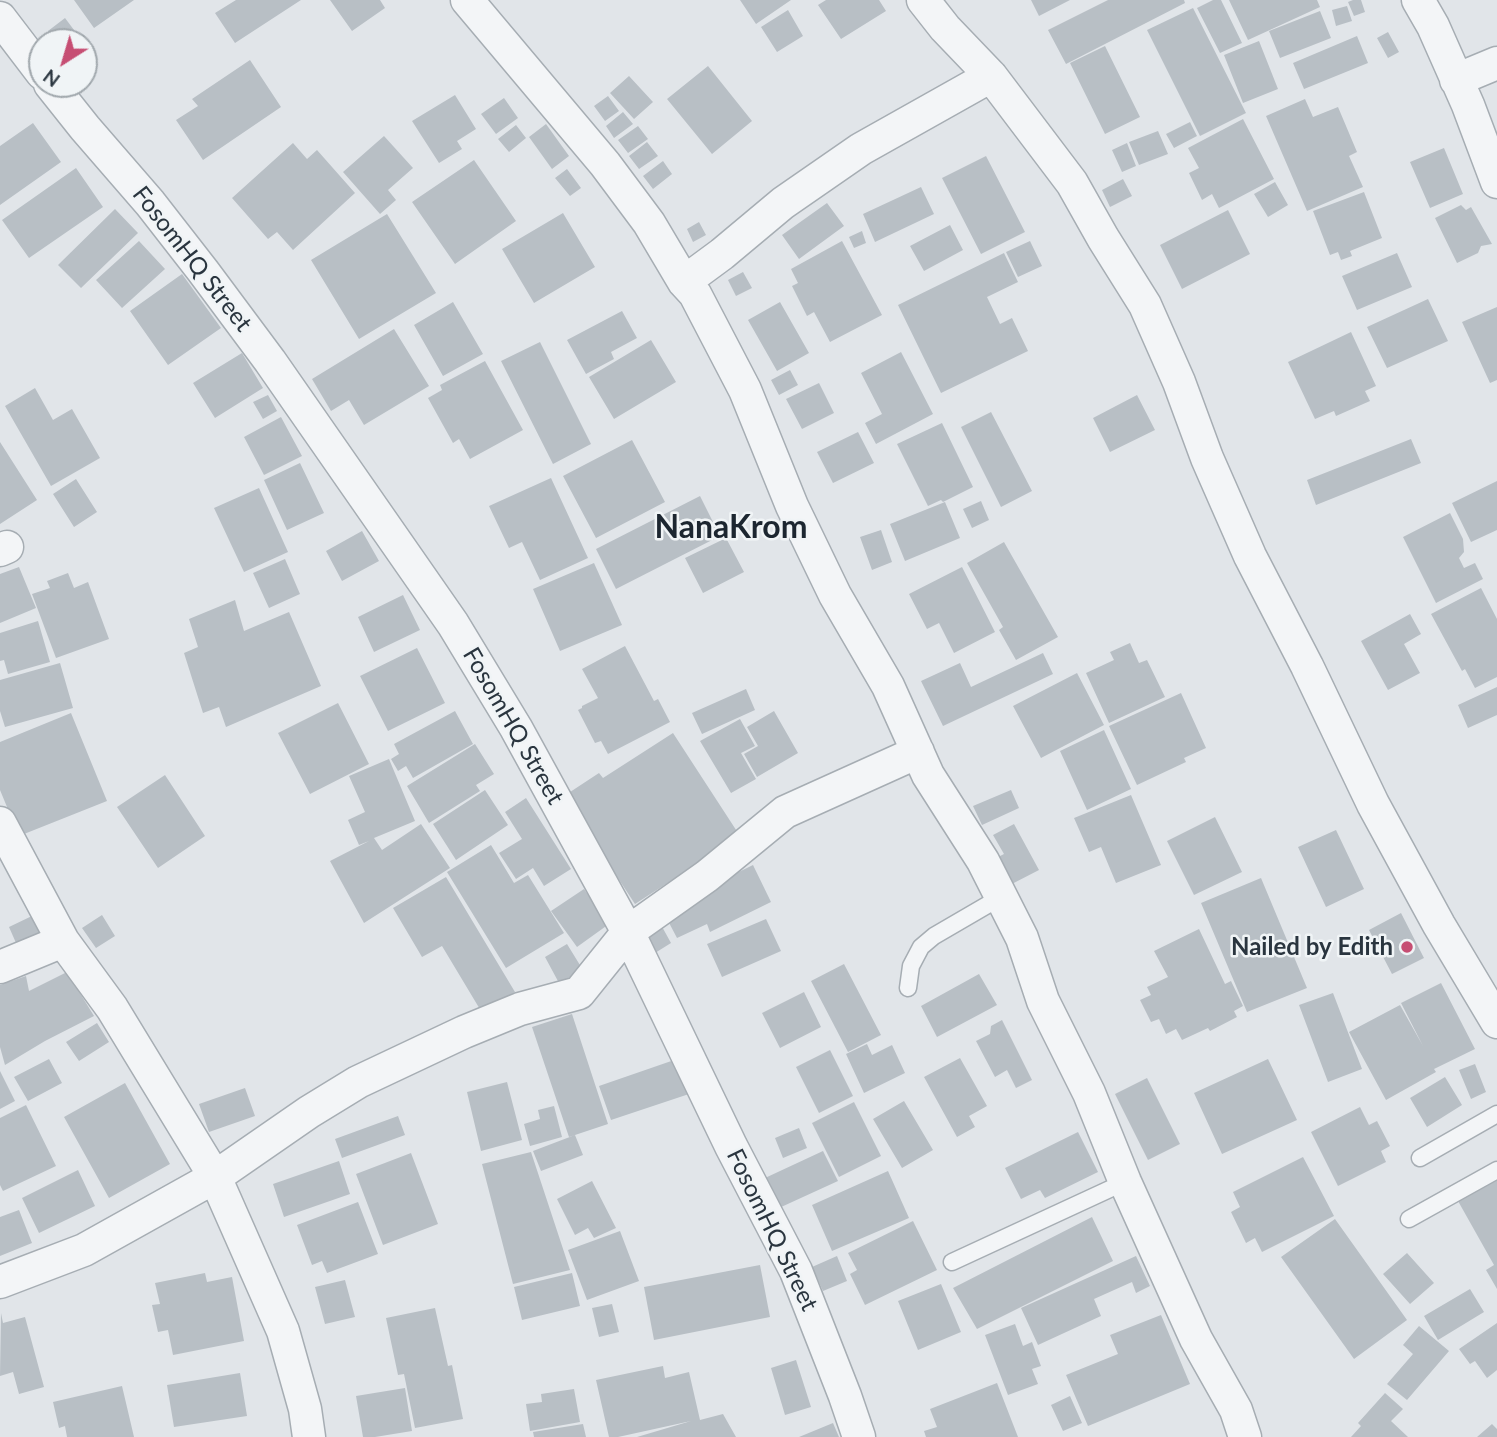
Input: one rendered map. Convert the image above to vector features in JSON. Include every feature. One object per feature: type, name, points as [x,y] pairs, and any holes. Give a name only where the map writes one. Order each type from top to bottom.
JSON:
[{"type":"street","points":[[467,0],[605,164],[649,223],[684,282],[695,295],[746,390],[792,506],[835,596],[888,686],[928,775],[983,861],[1023,938],[1043,1002],[1088,1093],[1196,1339],[1236,1410],[1245,1437]]},
{"type":"street","points":[[923,0],[990,76],[1072,183],[1146,305],[1179,382],[1207,458],[1250,556],[1380,816],[1439,925],[1497,1022]]},
{"type":"street","points":[[1418,0],[1433,26],[1497,182]]},
{"type":"street","points":[[0,18],[28,55]]},
{"type":"street","points":[[1456,80],[1497,63]]},
{"type":"street","points":[[684,282],[783,203],[861,149],[990,76]]},
{"type":"street","name":"FosomHQ Street","points":[[61,98],[150,203],[270,361],[453,624],[516,728],[628,932],[731,1146],[796,1270],[859,1437]]},
{"type":"street","points":[[0,1282],[84,1250],[215,1177],[309,1112],[358,1082],[520,1009],[579,993],[628,932],[707,876],[785,812],[918,752]]},
{"type":"street","points":[[0,823],[63,941],[112,1008],[215,1177],[283,1331],[305,1409],[309,1437]]},
{"type":"street","points":[[0,967],[63,941]]},
{"type":"lane","points":[[908,988],[911,966],[921,947],[934,936],[1001,897]]},
{"type":"lane","points":[[1420,1158],[1497,1114]]},
{"type":"lane","points":[[1409,1219],[1497,1170]]},
{"type":"lane","points":[[952,1262],[1125,1182]]},
{"type":"building","points":[[74,0],[134,0],[94,28]]},
{"type":"building","points":[[236,0],[301,0],[235,43],[215,13]]},
{"type":"building","points":[[330,0],[380,0],[385,8],[352,31]]},
{"type":"building","points":[[740,0],[791,0],[756,24]]},
{"type":"building","points":[[826,0],[879,0],[886,11],[841,39],[818,5]]},
{"type":"building","points":[[1031,0],[1070,0],[1039,16]]},
{"type":"building","points":[[1108,0],[1184,0],[1185,3],[1066,64],[1048,30]]},
{"type":"building","points":[[1213,0],[1221,0],[1242,43],[1220,53],[1197,8]]},
{"type":"building","points":[[1229,0],[1317,0],[1320,7],[1248,40]]},
{"type":"building","points":[[1361,0],[1365,12],[1354,16],[1348,2]]},
{"type":"building","points":[[1347,6],[1352,21],[1336,26],[1332,10]]},
{"type":"building","points":[[1193,8],[1246,113],[1200,136],[1147,30]]},
{"type":"building","points":[[788,10],[803,36],[777,52],[761,27]]},
{"type":"building","points":[[1320,11],[1331,38],[1280,58],[1269,31]]},
{"type":"building","points":[[65,18],[72,28],[52,28]]},
{"type":"building","points":[[1388,32],[1399,52],[1388,58],[1377,38]]},
{"type":"building","points":[[1357,36],[1368,63],[1304,89],[1293,63]]},
{"type":"building","points":[[1259,41],[1278,89],[1243,103],[1224,55]]},
{"type":"building","points":[[1105,46],[1140,117],[1105,134],[1070,63]]},
{"type":"building","points":[[250,60],[281,107],[203,160],[176,120],[198,106],[192,99]]},
{"type":"building","points":[[708,66],[752,121],[712,154],[667,99]]},
{"type":"building","points":[[629,76],[653,102],[634,119],[610,93]]},
{"type":"building","points":[[455,95],[476,129],[457,141],[462,149],[439,163],[412,121]]},
{"type":"building","points":[[608,96],[619,111],[605,121],[594,106]]},
{"type":"building","points":[[504,98],[518,118],[496,134],[481,114]]},
{"type":"building","points":[[1305,99],[1313,117],[1338,107],[1357,152],[1349,156],[1363,187],[1307,211],[1266,116]]},
{"type":"building","points":[[623,112],[633,124],[614,138],[606,126]]},
{"type":"building","points":[[1243,119],[1274,179],[1219,208],[1212,194],[1202,200],[1189,173],[1199,168],[1188,148]]},
{"type":"building","points":[[1190,122],[1197,136],[1174,148],[1166,134]]},
{"type":"building","points":[[33,123],[61,162],[0,205],[0,146]]},
{"type":"building","points":[[546,124],[569,156],[552,169],[529,137]]},
{"type":"building","points":[[516,125],[526,138],[509,152],[498,139]]},
{"type":"building","points":[[638,126],[648,139],[628,153],[618,140]]},
{"type":"building","points":[[1158,131],[1168,154],[1139,165],[1129,142]]},
{"type":"building","points":[[384,136],[413,168],[388,190],[396,200],[380,214],[343,172]]},
{"type":"building","points":[[647,142],[658,156],[639,169],[629,156]]},
{"type":"building","points":[[293,143],[307,159],[317,150],[355,193],[293,250],[277,232],[268,239],[232,198]]},
{"type":"building","points":[[1127,143],[1136,166],[1122,172],[1112,150]]},
{"type":"building","points":[[1444,148],[1463,194],[1430,208],[1410,162]]},
{"type":"building","points":[[986,156],[1025,232],[981,254],[942,178]]},
{"type":"building","points":[[474,160],[516,221],[455,264],[412,202]]},
{"type":"building","points":[[663,161],[672,174],[653,189],[643,176]]},
{"type":"building","points":[[76,168],[103,207],[29,258],[2,220]]},
{"type":"building","points":[[567,169],[581,188],[570,196],[555,178]]},
{"type":"building","points":[[1123,179],[1132,196],[1110,207],[1102,190]]},
{"type":"building","points":[[1275,182],[1288,205],[1268,217],[1254,194]]},
{"type":"building","points":[[921,187],[934,214],[875,242],[863,214]]},
{"type":"building","points":[[1364,192],[1382,238],[1350,251],[1352,256],[1341,260],[1338,252],[1330,255],[1313,211]]},
{"type":"building","points":[[827,203],[844,226],[799,259],[782,235]]},
{"type":"building","points":[[1461,205],[1466,210],[1471,207],[1492,244],[1481,246],[1478,253],[1457,263],[1435,218]]},
{"type":"building","points":[[115,209],[138,233],[81,288],[58,265]]},
{"type":"building","points":[[1228,210],[1250,254],[1182,289],[1160,245]]},
{"type":"building","points":[[563,213],[595,267],[534,303],[502,249]]},
{"type":"building","points":[[387,214],[436,293],[359,339],[311,260]]},
{"type":"building","points":[[699,222],[706,235],[693,242],[687,229]]},
{"type":"building","points":[[950,225],[963,250],[924,271],[910,246]]},
{"type":"building","points":[[862,231],[866,243],[854,248],[849,237]]},
{"type":"building","points":[[139,241],[165,269],[122,308],[96,280]]},
{"type":"building","points":[[842,241],[882,315],[830,342],[814,312],[807,316],[792,286],[798,283],[791,269]]},
{"type":"building","points":[[1030,241],[1042,266],[1018,277],[1006,252]]},
{"type":"building","points":[[1004,253],[1018,282],[987,297],[1000,324],[1012,318],[1028,351],[941,393],[898,305]]},
{"type":"building","points":[[1397,253],[1412,287],[1357,310],[1342,276]]},
{"type":"building","points":[[743,272],[752,288],[736,296],[728,280]]},
{"type":"building","points":[[182,274],[221,328],[168,365],[130,311]]},
{"type":"building","points":[[1428,299],[1448,341],[1387,368],[1367,327]]},
{"type":"building","points":[[453,302],[483,354],[443,376],[414,325]]},
{"type":"building","points":[[780,302],[809,353],[777,371],[748,320]]},
{"type":"building","points":[[1497,307],[1497,380],[1490,383],[1462,322]]},
{"type":"building","points":[[622,311],[637,338],[611,352],[614,359],[586,374],[567,340]]},
{"type":"building","points":[[394,329],[429,386],[364,425],[349,400],[331,411],[312,379]]},
{"type":"building","points":[[1351,332],[1376,386],[1365,391],[1370,401],[1336,416],[1334,411],[1315,419],[1288,362]]},
{"type":"building","points":[[651,340],[676,382],[614,419],[589,377]]},
{"type":"building","points":[[540,342],[591,444],[553,464],[501,361]]},
{"type":"building","points":[[901,352],[933,414],[876,444],[865,423],[882,414],[861,373]]},
{"type":"building","points":[[242,353],[263,388],[215,418],[193,383]]},
{"type":"building","points":[[485,361],[523,430],[470,459],[459,439],[453,443],[428,398],[442,390],[440,385]]},
{"type":"building","points":[[790,370],[798,385],[779,395],[771,380]]},
{"type":"building","points":[[819,383],[834,413],[802,429],[786,399]]},
{"type":"building","points":[[35,388],[53,420],[72,409],[100,458],[51,486],[5,406]]},
{"type":"building","points":[[268,395],[277,411],[263,419],[253,402]]},
{"type":"building","points":[[1137,395],[1155,430],[1110,452],[1093,418]]},
{"type":"building","points":[[991,412],[1032,491],[1001,507],[961,427]]},
{"type":"building","points":[[281,417],[302,456],[264,475],[244,437]]},
{"type":"building","points":[[942,423],[973,487],[943,502],[941,500],[928,506],[897,444]]},
{"type":"building","points":[[858,432],[874,463],[833,483],[817,452]]},
{"type":"building","points":[[1411,439],[1421,463],[1316,505],[1307,480]]},
{"type":"building","points":[[632,440],[665,502],[596,538],[563,476]]},
{"type":"building","points":[[0,442],[37,500],[0,524]]},
{"type":"building","points":[[300,463],[324,513],[287,530],[264,480]]},
{"type":"building","points":[[551,478],[588,558],[540,580],[522,542],[509,548],[489,506]]},
{"type":"building","points":[[76,479],[97,512],[74,527],[53,494]]},
{"type":"building","points":[[1497,481],[1497,530],[1471,542],[1452,503]]},
{"type":"building","points":[[259,488],[288,552],[244,572],[214,508]]},
{"type":"building","points":[[700,496],[720,536],[616,589],[596,549]]},
{"type":"building","points":[[981,501],[989,520],[972,528],[963,509]]},
{"type":"building","points":[[945,502],[960,538],[905,561],[890,524]]},
{"type":"building","points":[[1450,513],[1463,539],[1464,552],[1459,558],[1464,568],[1475,563],[1483,579],[1436,603],[1403,537]]},
{"type":"building","points":[[881,530],[892,562],[872,570],[860,537]]},
{"type":"building","points":[[362,531],[379,561],[342,581],[326,551]]},
{"type":"building","points":[[726,538],[744,572],[703,593],[685,558]]},
{"type":"building","points":[[1004,542],[1058,637],[1016,660],[999,630],[1003,627],[967,563]]},
{"type":"building","points":[[285,559],[300,594],[269,608],[253,573]]},
{"type":"building","points":[[594,563],[622,625],[560,651],[533,589]]},
{"type":"building","points":[[19,567],[36,608],[0,623],[0,574]]},
{"type":"building","points":[[962,567],[995,632],[954,653],[939,623],[927,629],[909,594]]},
{"type":"building","points":[[68,573],[74,588],[88,582],[109,639],[56,658],[32,594],[50,588],[47,581]]},
{"type":"building","points":[[1481,588],[1497,619],[1497,677],[1475,688],[1465,669],[1462,671],[1431,614]]},
{"type":"building","points":[[403,595],[420,630],[374,652],[358,617]]},
{"type":"building","points":[[235,600],[244,631],[289,612],[321,686],[226,727],[219,707],[203,713],[184,653],[198,647],[189,619]]},
{"type":"building","points":[[1410,614],[1421,634],[1404,644],[1420,673],[1388,690],[1361,641]]},
{"type":"building","points":[[38,621],[50,662],[8,674],[4,660],[0,661],[0,633]]},
{"type":"building","points":[[1130,643],[1139,663],[1147,660],[1165,697],[1109,723],[1086,673],[1114,660],[1110,652]]},
{"type":"building","points":[[625,646],[654,701],[658,699],[670,722],[608,754],[601,741],[595,743],[578,710],[598,698],[582,669]]},
{"type":"building","points":[[417,648],[445,703],[388,731],[360,676]]},
{"type":"building","points":[[1043,653],[1053,674],[943,726],[921,681],[960,663],[971,687]]},
{"type":"building","points":[[60,663],[73,708],[5,727],[0,711],[0,680]]},
{"type":"building","points":[[1077,673],[1104,725],[1041,758],[1013,706]]},
{"type":"building","points":[[1497,687],[1497,715],[1468,728],[1458,705]]},
{"type":"building","points":[[746,689],[755,710],[702,734],[692,713]]},
{"type":"building","points":[[1181,693],[1206,748],[1184,758],[1186,762],[1137,785],[1109,726]]},
{"type":"building","points":[[338,703],[369,764],[310,794],[278,733]]},
{"type":"building","points":[[455,711],[473,744],[413,778],[406,766],[398,771],[391,759],[399,754],[394,744]]},
{"type":"building","points":[[774,711],[798,753],[757,777],[744,754],[758,746],[747,727]]},
{"type":"building","points":[[71,713],[107,801],[19,836],[0,790],[0,742]]},
{"type":"building","points":[[740,719],[755,746],[741,753],[756,779],[731,793],[700,741]]},
{"type":"building","points":[[1104,730],[1131,789],[1087,810],[1060,751]]},
{"type":"building","points":[[673,733],[740,836],[635,904],[564,796],[599,773],[603,778]]},
{"type":"building","points":[[475,744],[494,774],[476,785],[480,791],[429,823],[407,786]]},
{"type":"building","points":[[389,759],[415,821],[374,838],[382,850],[421,824],[450,868],[364,923],[330,861],[369,841],[359,845],[348,820],[365,812],[349,776]]},
{"type":"building","points":[[165,775],[205,836],[158,868],[117,807]]},
{"type":"building","points":[[485,790],[508,825],[456,860],[433,824]]},
{"type":"building","points":[[1011,790],[1019,808],[982,825],[973,806]]},
{"type":"building","points":[[1131,795],[1161,865],[1116,883],[1101,847],[1089,852],[1074,818]]},
{"type":"building","points":[[526,798],[571,869],[544,886],[533,868],[516,879],[499,853],[522,839],[505,812]]},
{"type":"building","points":[[1215,817],[1242,872],[1194,895],[1167,841]]},
{"type":"building","points":[[1014,824],[1039,870],[1006,887],[992,860],[1004,854],[993,835]]},
{"type":"building","points":[[1336,830],[1364,889],[1326,907],[1298,847]]},
{"type":"building","points":[[491,845],[514,883],[528,875],[564,933],[506,968],[447,872]]},
{"type":"building","points":[[753,865],[771,902],[710,932],[707,924],[677,938],[666,917],[700,900],[696,893]]},
{"type":"building","points":[[446,877],[515,992],[481,1011],[442,946],[422,957],[393,908]]},
{"type":"building","points":[[1261,878],[1307,988],[1247,1012],[1201,903]]},
{"type":"building","points":[[584,889],[609,924],[577,947],[551,911]]},
{"type":"building","points":[[1401,913],[1424,958],[1392,974],[1369,930]]},
{"type":"building","points":[[34,915],[46,939],[20,952],[9,927]]},
{"type":"building","points":[[102,915],[115,936],[96,948],[82,928]]},
{"type":"building","points":[[766,919],[781,951],[722,977],[707,944]]},
{"type":"building","points":[[660,923],[671,943],[655,953],[643,933]]},
{"type":"building","points":[[1199,929],[1225,984],[1231,981],[1243,1006],[1234,1011],[1237,1017],[1210,1031],[1208,1028],[1182,1040],[1176,1029],[1166,1034],[1159,1019],[1151,1022],[1140,1000],[1151,995],[1147,987],[1168,977],[1154,951]]},
{"type":"building","points":[[567,944],[583,970],[559,983],[545,957]]},
{"type":"building","points":[[844,964],[881,1035],[848,1052],[811,981]]},
{"type":"building","points":[[67,972],[94,1016],[5,1065],[0,1047],[0,985],[26,976],[29,991]]},
{"type":"building","points":[[979,974],[997,1005],[937,1037],[921,1006]]},
{"type":"building","points":[[1441,983],[1475,1049],[1434,1069],[1436,1072],[1386,1100],[1349,1032],[1400,1005],[1423,1046],[1401,1003]]},
{"type":"building","points":[[804,992],[821,1027],[780,1048],[762,1013]]},
{"type":"building","points":[[1333,993],[1362,1069],[1328,1082],[1299,1005]]},
{"type":"building","points":[[572,1014],[608,1124],[569,1137],[532,1027]]},
{"type":"building","points":[[1002,1020],[1032,1080],[1016,1088],[1007,1070],[995,1077],[976,1041],[990,1034],[991,1026]]},
{"type":"building","points":[[97,1023],[109,1042],[79,1061],[66,1042]]},
{"type":"building","points":[[867,1044],[872,1055],[892,1045],[905,1073],[864,1093],[846,1054]]},
{"type":"building","points":[[830,1050],[853,1096],[819,1113],[796,1067]]},
{"type":"building","points":[[680,1058],[692,1093],[611,1120],[599,1086]]},
{"type":"building","points":[[960,1058],[987,1106],[969,1116],[975,1127],[957,1137],[924,1077]]},
{"type":"building","points":[[49,1059],[62,1083],[28,1101],[14,1077]]},
{"type":"building","points":[[1268,1059],[1297,1120],[1222,1154],[1194,1093]]},
{"type":"building","points":[[1475,1064],[1486,1092],[1471,1099],[1459,1070]]},
{"type":"building","points":[[0,1071],[15,1101],[0,1109]]},
{"type":"building","points":[[1445,1077],[1462,1105],[1427,1127],[1410,1098]]},
{"type":"building","points":[[1147,1078],[1180,1144],[1148,1160],[1115,1094]]},
{"type":"building","points":[[507,1082],[522,1140],[481,1151],[467,1092]]},
{"type":"building","points":[[125,1083],[170,1164],[109,1198],[64,1117]]},
{"type":"building","points":[[245,1088],[255,1116],[209,1132],[199,1104]]},
{"type":"building","points":[[904,1101],[933,1150],[902,1168],[873,1119]]},
{"type":"building","points":[[854,1102],[881,1156],[839,1177],[812,1123]]},
{"type":"building","points":[[26,1105],[56,1166],[3,1191],[0,1185],[0,1118]]},
{"type":"building","points":[[554,1106],[562,1137],[530,1146],[524,1124],[540,1119],[538,1110]]},
{"type":"building","points":[[1360,1107],[1369,1125],[1377,1121],[1390,1146],[1381,1151],[1386,1162],[1338,1186],[1311,1132]]},
{"type":"building","points":[[398,1116],[405,1135],[342,1158],[335,1139]]},
{"type":"building","points":[[799,1128],[807,1148],[783,1158],[775,1138]]},
{"type":"building","points":[[1078,1132],[1098,1172],[1045,1198],[1040,1190],[1021,1199],[1005,1168]]},
{"type":"building","points":[[575,1135],[583,1155],[541,1171],[533,1151]]},
{"type":"building","points":[[823,1151],[838,1181],[779,1208],[765,1178]]},
{"type":"building","points":[[531,1152],[570,1270],[513,1284],[482,1164]]},
{"type":"building","points":[[411,1153],[438,1224],[383,1245],[356,1174]]},
{"type":"building","points":[[1303,1157],[1334,1216],[1262,1252],[1255,1238],[1246,1243],[1231,1212],[1240,1207],[1233,1192]]},
{"type":"building","points":[[339,1161],[350,1194],[284,1217],[273,1184]]},
{"type":"building","points":[[78,1170],[95,1206],[39,1233],[22,1198]]},
{"type":"building","points":[[888,1171],[909,1218],[832,1251],[812,1205]]},
{"type":"building","points":[[1497,1179],[1497,1289],[1486,1270],[1494,1265],[1458,1201]]},
{"type":"building","points":[[592,1181],[616,1228],[594,1238],[588,1228],[575,1235],[557,1199]]},
{"type":"building","points":[[358,1202],[378,1254],[327,1273],[322,1261],[312,1265],[297,1225]]},
{"type":"building","points":[[19,1210],[32,1243],[0,1256],[0,1217]]},
{"type":"building","points":[[1092,1217],[1113,1261],[977,1329],[953,1288]]},
{"type":"building","points":[[1335,1219],[1407,1320],[1354,1359],[1281,1257]]},
{"type":"building","points":[[913,1221],[937,1270],[865,1305],[850,1274],[857,1270],[848,1253]]},
{"type":"building","points":[[620,1231],[639,1281],[587,1300],[568,1250]]},
{"type":"building","points":[[1407,1253],[1434,1283],[1410,1304],[1383,1274]]},
{"type":"building","points":[[837,1256],[847,1281],[823,1291],[812,1267]]},
{"type":"building","points":[[1136,1256],[1150,1286],[1136,1293],[1132,1282],[1094,1299],[1101,1316],[1038,1345],[1021,1308]]},
{"type":"building","points":[[760,1265],[770,1317],[654,1340],[644,1287]]},
{"type":"building","points":[[205,1273],[207,1282],[232,1277],[244,1341],[173,1355],[168,1330],[158,1332],[152,1305],[160,1304],[155,1283]]},
{"type":"building","points":[[572,1273],[580,1306],[522,1320],[514,1287]]},
{"type":"building","points":[[345,1280],[355,1317],[325,1324],[315,1287]]},
{"type":"building","points":[[941,1284],[961,1332],[918,1350],[898,1301]]},
{"type":"building","points":[[1470,1289],[1484,1312],[1438,1340],[1424,1316]]},
{"type":"building","points":[[612,1304],[619,1332],[599,1337],[592,1308]]},
{"type":"building","points":[[435,1308],[448,1366],[452,1365],[463,1419],[415,1428],[404,1374],[398,1375],[386,1318]]},
{"type":"building","points":[[1,1313],[3,1323],[25,1317],[44,1387],[19,1394],[13,1372],[0,1376]]},
{"type":"building","points":[[1161,1315],[1190,1384],[1088,1426],[1066,1375],[1118,1354],[1110,1335]]},
{"type":"building","points":[[1497,1323],[1497,1370],[1487,1378],[1475,1361],[1470,1364],[1459,1349]]},
{"type":"building","points":[[1015,1324],[1023,1346],[1032,1342],[1041,1366],[1032,1369],[1038,1384],[1008,1395],[985,1335]]},
{"type":"building","points":[[1419,1326],[1449,1351],[1407,1400],[1387,1384],[1413,1354],[1403,1345]]},
{"type":"building","points":[[796,1360],[811,1407],[785,1415],[771,1368]]},
{"type":"building","points":[[663,1366],[665,1378],[689,1372],[700,1420],[723,1414],[736,1437],[637,1437],[691,1421],[609,1437],[596,1380]]},
{"type":"building","points":[[240,1373],[247,1416],[174,1427],[167,1385]]},
{"type":"building","points":[[997,1383],[1018,1437],[926,1437],[924,1431],[937,1427],[930,1409]]},
{"type":"building","points":[[122,1386],[134,1437],[67,1437],[65,1426],[59,1428],[53,1402]]},
{"type":"building","points":[[405,1388],[412,1431],[363,1437],[356,1396]]},
{"type":"building","points":[[574,1389],[580,1422],[530,1431],[526,1404],[542,1402],[541,1394]]},
{"type":"building","points":[[1385,1393],[1403,1409],[1391,1421],[1408,1437],[1351,1437],[1361,1426],[1358,1423]]},
{"type":"building","points":[[1070,1396],[1082,1423],[1063,1431],[1051,1405]]},
{"type":"building","points":[[833,1423],[839,1437],[799,1437]]},
{"type":"building","points":[[583,1424],[586,1437],[534,1437],[533,1432]]},
{"type":"building","points":[[1492,1424],[1497,1429],[1497,1437],[1477,1437]]},
{"type":"place","name":"Nailed by Edith","points":[[1407,947]]},
{"type":"district","name":"NanaKrom","points":[[731,528]]}]
